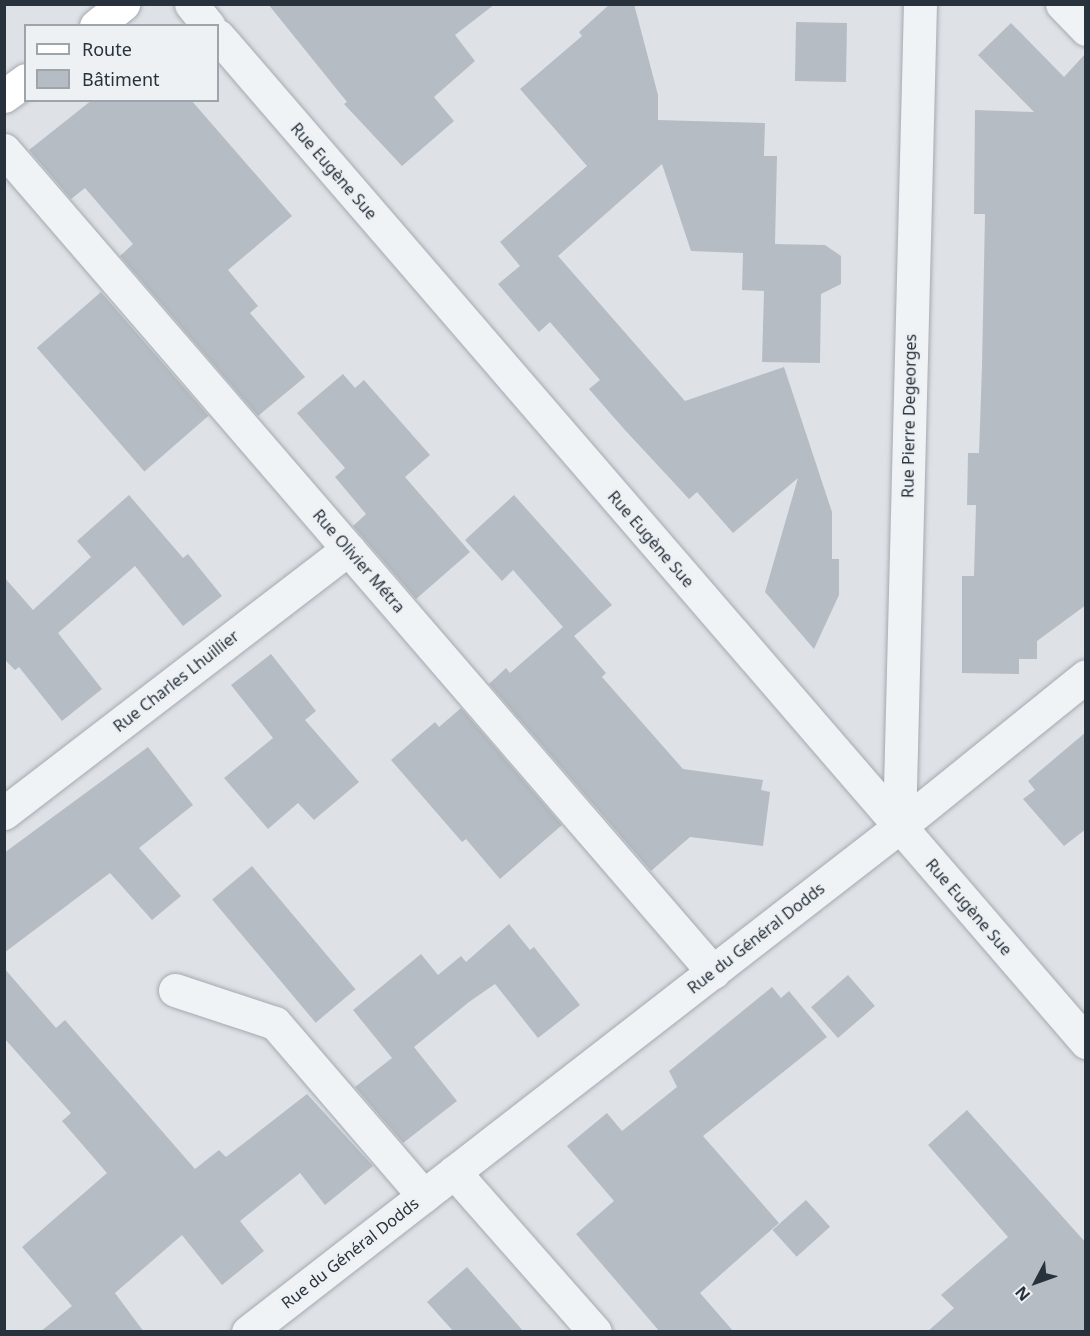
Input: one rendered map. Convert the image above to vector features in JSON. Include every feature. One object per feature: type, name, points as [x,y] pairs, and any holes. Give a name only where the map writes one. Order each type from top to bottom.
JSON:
[{"type":"street","points":[[98,24],[123,4]]},
{"type":"street","points":[[190,4],[207,24]]},
{"type":"street","name":"Rue Pierre Degeorges","points":[[899,827],[920,4]]},
{"type":"street","points":[[1062,4],[1086,29]]},
{"type":"street","name":"Rue Eugène Sue","points":[[219,37],[1086,1042]]},
{"type":"street","points":[[4,96],[24,81]]},
{"type":"street","name":"Rue Olivier Métra","points":[[4,150],[713,972]]},
{"type":"street","name":"Rue Charles Lhuillier","points":[[4,813],[348,549]]},
{"type":"street","name":"Rue du Général Dodds","points":[[248,1332],[899,827],[1086,676]]},
{"type":"street","name":"Rue du Général Dodds","points":[[175,990],[274,1023],[424,1196]]},
{"type":"street","points":[[454,1172],[595,1332]]},
{"type":"building","points":[[268,4],[495,4],[455,35],[475,61],[434,97],[454,121],[402,166],[344,104],[347,102]]},
{"type":"building","points":[[610,4],[634,4],[658,95],[658,120],[765,123],[764,156],[777,156],[775,244],[825,245],[841,256],[841,284],[821,294],[820,363],[762,362],[764,291],[742,290],[743,253],[691,251],[662,164],[558,256],[685,401],[784,367],[832,512],[832,559],[839,559],[839,595],[814,649],[765,592],[798,478],[733,533],[697,492],[689,499],[589,389],[600,380],[550,322],[539,332],[498,284],[520,266],[500,242],[587,166],[520,89],[582,36],[579,32]]},
{"type":"building","points":[[796,22],[847,23],[846,82],[795,81]]},
{"type":"building","points":[[1011,23],[1064,77],[1086,53],[1086,605],[1037,641],[1037,659],[1019,659],[1019,674],[962,673],[962,576],[974,576],[976,505],[967,505],[968,453],[979,453],[982,366],[985,214],[974,214],[975,110],[1034,112],[978,55]]},
{"type":"building","points":[[89,102],[193,102],[292,216],[228,270],[258,306],[250,313],[305,377],[258,416],[120,256],[133,244],[85,188],[71,199],[29,150]]},
{"type":"building","points":[[101,292],[209,416],[144,472],[37,348]]},
{"type":"building","points":[[343,374],[355,388],[364,380],[430,455],[405,477],[470,552],[416,599],[353,526],[366,514],[335,477],[345,468],[297,413]]},
{"type":"building","points":[[129,495],[183,558],[188,554],[222,596],[183,626],[135,566],[58,633],[102,689],[62,721],[19,667],[15,670],[4,659],[4,577],[33,610],[91,557],[77,541]]},
{"type":"building","points":[[514,495],[612,605],[574,636],[606,673],[602,677],[683,769],[763,780],[761,790],[770,792],[763,846],[690,837],[651,871],[489,684],[506,668],[510,673],[563,627],[513,570],[502,581],[465,540]]},
{"type":"building","points":[[271,654],[316,711],[305,720],[359,782],[314,820],[298,803],[268,829],[224,778],[273,738],[231,685]]},
{"type":"building","points":[[461,708],[562,825],[500,879],[466,839],[462,842],[391,760],[435,722],[439,727]]},
{"type":"building","points":[[1086,732],[1086,829],[1064,846],[1023,799],[1035,790],[1028,781]]},
{"type":"building","points":[[148,747],[193,805],[139,848],[181,896],[152,920],[110,873],[4,953],[4,853]]},
{"type":"building","points":[[252,866],[355,989],[316,1023],[212,899]]},
{"type":"building","points":[[509,924],[530,950],[534,947],[580,1005],[538,1038],[495,984],[469,1002],[414,1047],[457,1101],[403,1143],[355,1087],[392,1058],[353,1010],[421,954],[438,975],[461,956],[466,962]]},
{"type":"building","points":[[4,968],[56,1028],[65,1020],[195,1169],[219,1150],[226,1157],[307,1094],[373,1166],[325,1205],[300,1173],[240,1221],[264,1251],[222,1285],[182,1235],[115,1293],[144,1332],[40,1332],[72,1306],[22,1247],[107,1173],[62,1121],[71,1113],[4,1038]]},
{"type":"building","points":[[848,975],[875,1006],[838,1038],[811,1007]]},
{"type":"building","points":[[772,987],[781,998],[789,991],[827,1037],[703,1136],[779,1223],[700,1293],[734,1332],[660,1332],[576,1234],[614,1201],[567,1146],[607,1113],[622,1131],[677,1087],[669,1071]]},
{"type":"building","points":[[967,1110],[1086,1243],[1086,1332],[927,1332],[954,1308],[941,1295],[1008,1237],[928,1145]]},
{"type":"building","points":[[806,1200],[830,1227],[797,1257],[773,1230]]},
{"type":"building","points":[[467,1267],[524,1332],[454,1332],[427,1302]]}]
